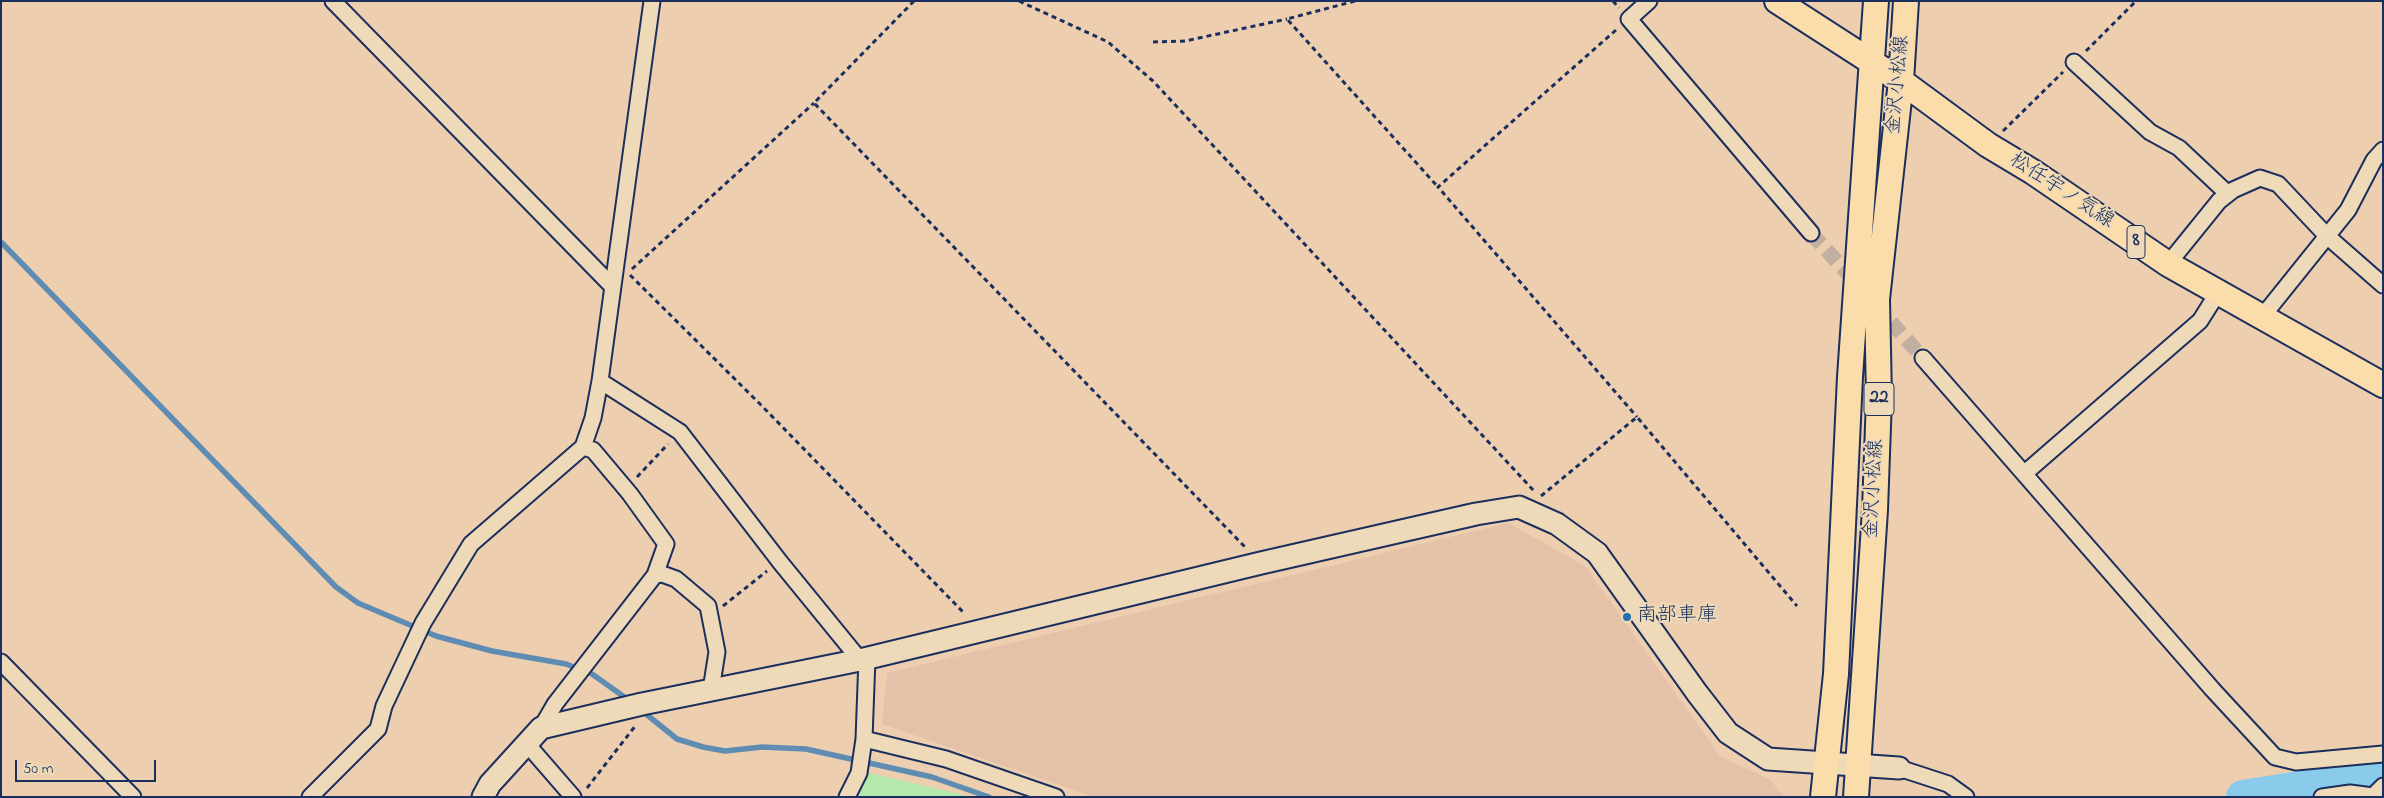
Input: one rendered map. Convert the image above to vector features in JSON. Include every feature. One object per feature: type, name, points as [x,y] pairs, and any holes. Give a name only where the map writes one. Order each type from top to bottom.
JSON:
[{"type":"main road","name":"松任宇ノ気線","points":[[1777,1],[1901,81],[1988,145],[2033,172],[2168,264],[2217,294],[2383,384]]},
{"type":"main road","name":"金沢小松線","points":[[1823,797],[1824,765],[1836,674],[1850,377],[1876,1]]},
{"type":"main road","name":"金沢小松線","points":[[1856,797],[1875,510],[1879,398],[1877,299],[1901,81],[1906,1]]},
{"type":"street","points":[[333,1],[613,287]]},
{"type":"street","points":[[310,797],[378,729],[384,706],[423,623],[471,544],[583,446],[593,418],[600,381],[652,1]]},
{"type":"street","points":[[1649,1],[1629,19],[1811,233]]},
{"type":"street","points":[[2074,62],[2150,132],[2179,148],[2228,194]]},
{"type":"street","points":[[2262,317],[2348,210],[2374,160],[2383,150]]},
{"type":"street","points":[[2168,264],[2219,202],[2228,194],[2260,178],[2278,184],[2327,236],[2383,285]]},
{"type":"street","points":[[2024,473],[2200,320],[2217,294]]},
{"type":"street","points":[[1924,358],[2213,690],[2275,757],[2296,762],[2383,754]]},
{"type":"street","points":[[600,381],[680,432],[780,562],[863,659],[862,744],[859,773],[847,797]]},
{"type":"street","points":[[483,797],[490,784],[541,728],[576,676],[655,575],[666,544],[626,489],[593,450],[583,446]]},
{"type":"street","points":[[541,728],[711,690],[863,659],[1261,563],[1476,514],[1519,507],[1557,524],[1597,553],[1696,693],[1728,733],[1768,760],[1824,765],[1899,768],[1948,784],[1966,797]]},
{"type":"street","points":[[655,575],[662,574],[685,585],[708,606],[718,652],[711,690]]},
{"type":"street","points":[[1,662],[133,797]]},
{"type":"street","points":[[527,744],[579,793]]},
{"type":"street","points":[[862,744],[946,759],[1056,797]]},
{"type":"street","points":[[2322,797],[2350,793],[2377,793]]},
{"type":"path","points":[[613,287],[814,103],[914,1]]},
{"type":"path","points":[[1019,1],[1108,42],[1153,81],[1539,498],[1557,524]]},
{"type":"path","points":[[1153,42],[1185,42],[1287,19],[1355,1]]},
{"type":"path","points":[[1287,19],[1438,186],[1637,416],[1796,606]]},
{"type":"path","points":[[1438,186],[1629,19]]},
{"type":"path","points":[[814,103],[1261,563]]},
{"type":"path","points":[[628,273],[982,630]]},
{"type":"path","points":[[1539,498],[1637,416]]},
{"type":"path","points":[[626,489],[680,432]]},
{"type":"path","points":[[711,616],[780,562]]},
{"type":"path","points":[[579,793],[637,726],[633,707]]},
{"type":"shaded area","points":[[1508,523],[1585,566],[1721,757],[1769,779],[1785,797],[1094,797],[882,724],[887,673]]},
{"type":"green space","points":[[869,773],[964,795],[970,797],[858,797]]},
{"type":"waterway","points":[[1,242],[336,587],[358,603],[436,636],[492,651],[566,664],[592,674],[630,701]]},
{"type":"waterway","points":[[641,710],[677,739],[703,747],[725,751],[762,747],[806,749],[932,777],[989,797]]},
{"type":"waterway","points":[[2243,797],[2378,776],[2383,779]]},
{"type":"tunnel","points":[[1811,233],[1859,286]]},
{"type":"tunnel","points":[[1876,305],[1923,358]]},
{"type":"place","name":"南部車庫","points":[[1627,617]]}]
